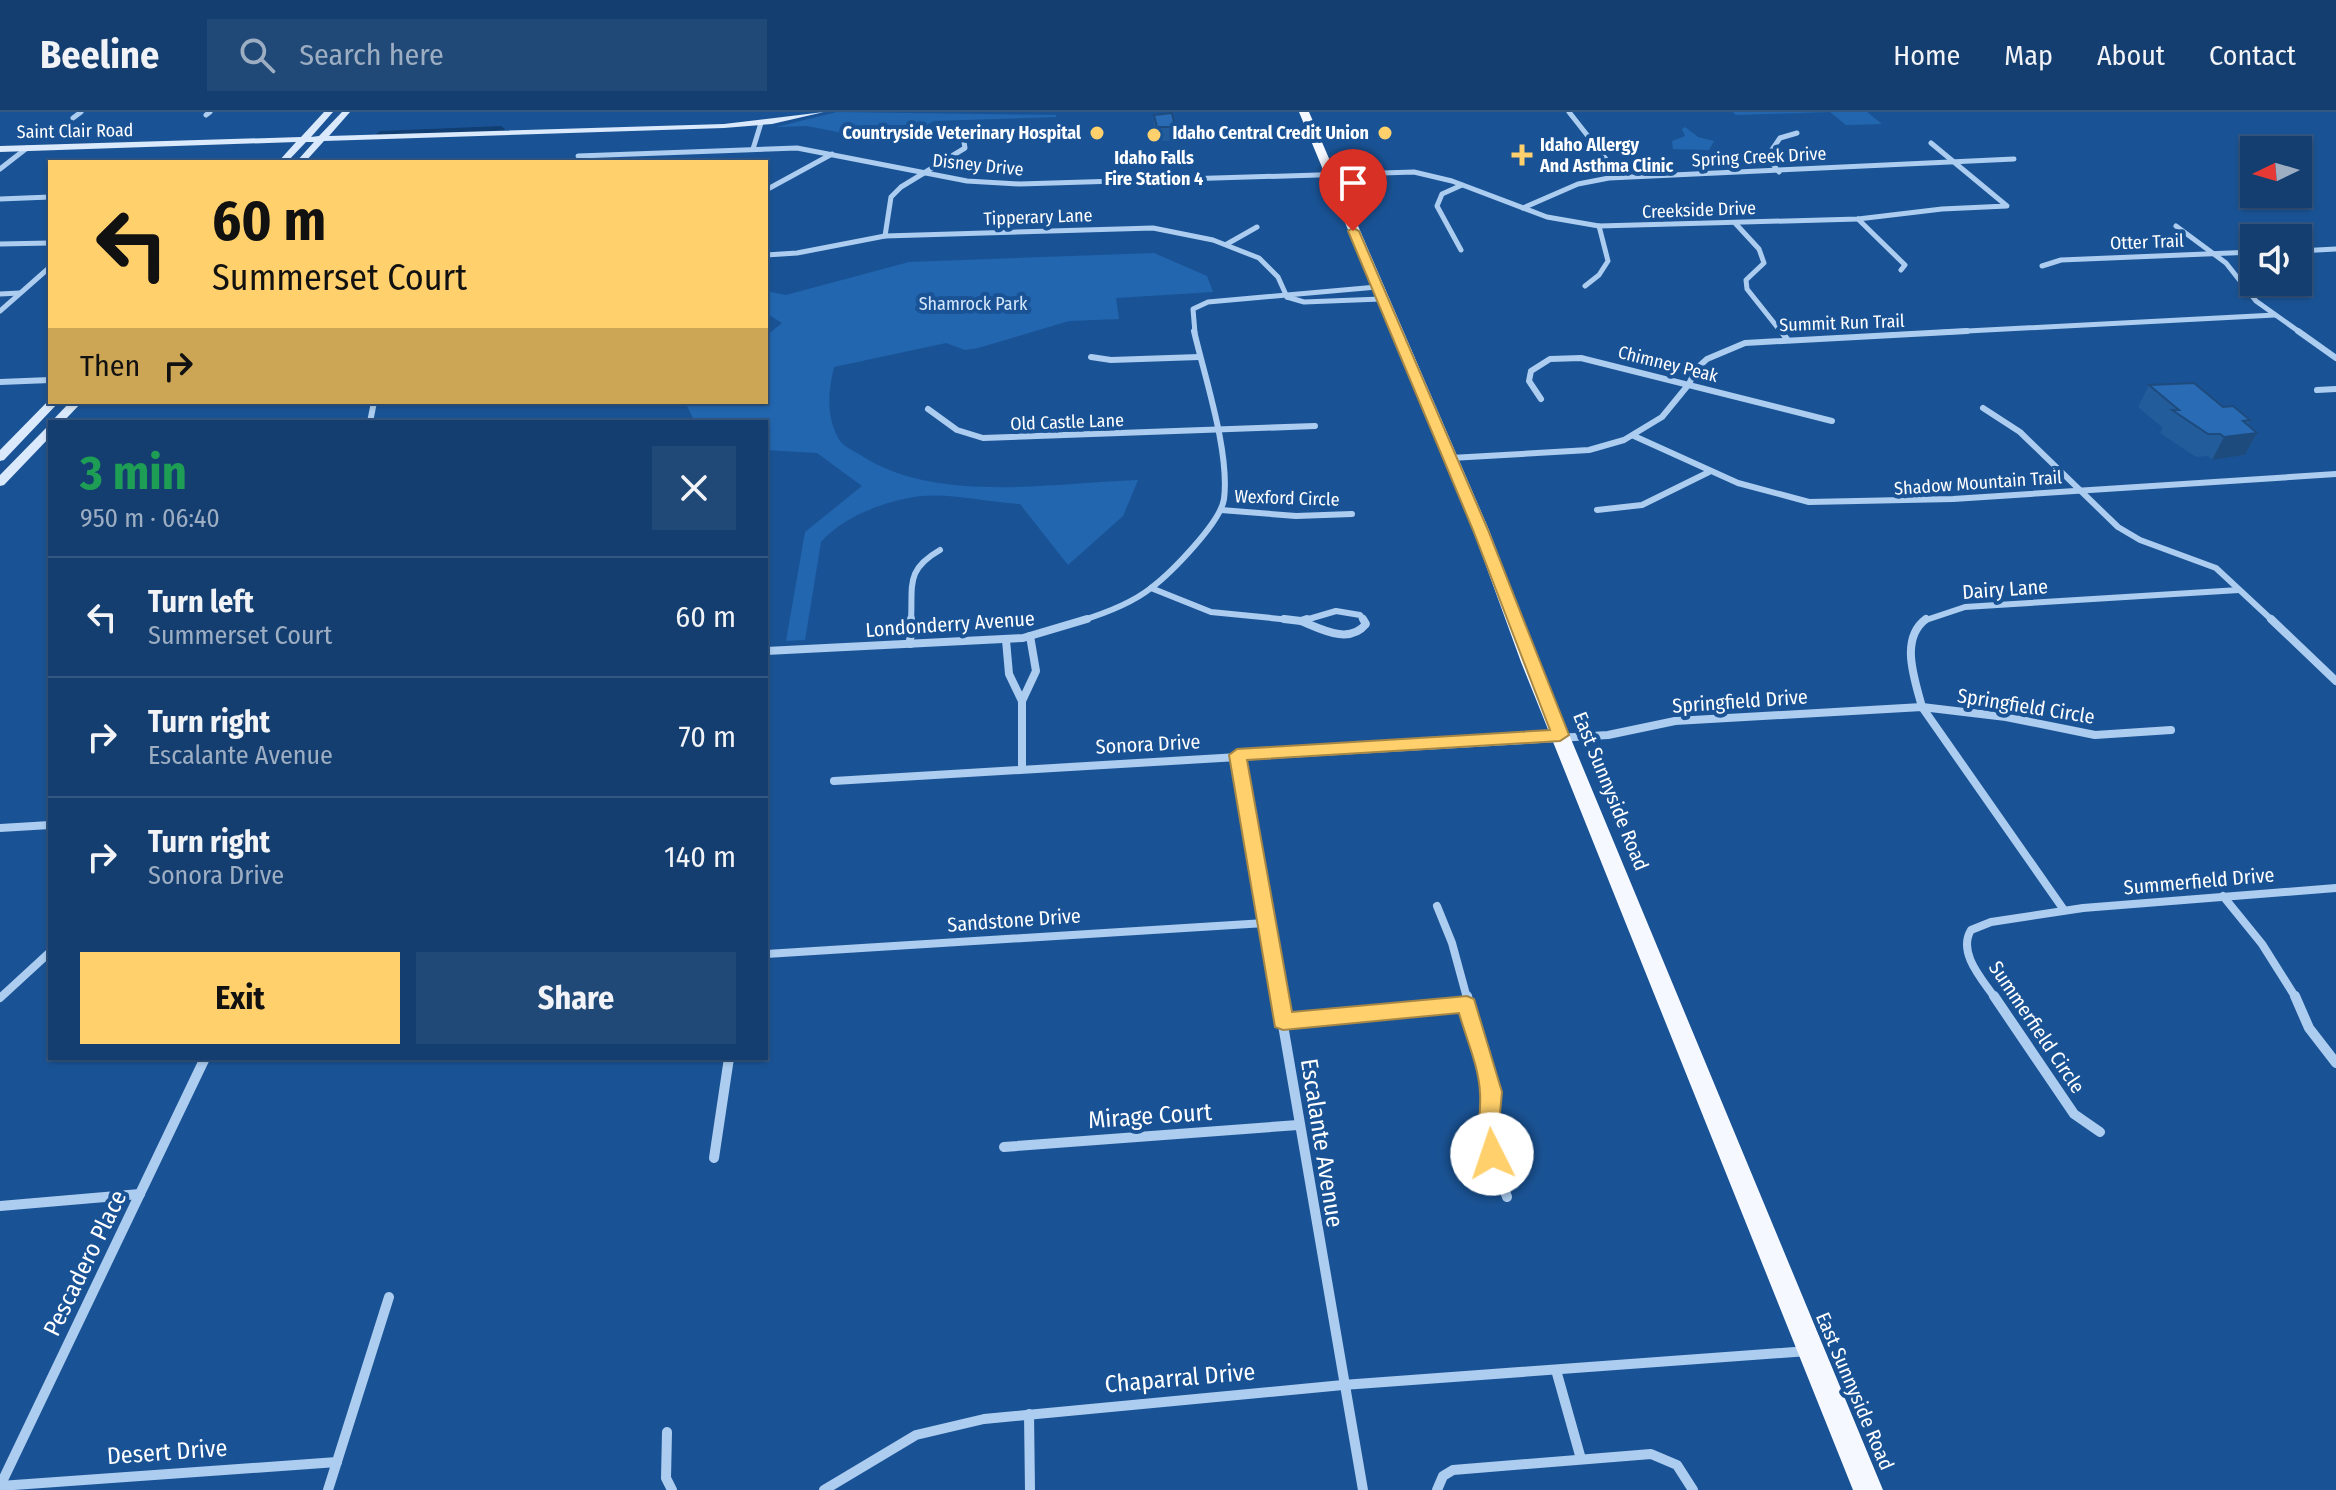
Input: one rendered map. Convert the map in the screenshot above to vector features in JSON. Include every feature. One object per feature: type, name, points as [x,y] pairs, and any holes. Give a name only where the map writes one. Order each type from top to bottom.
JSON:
[{"type":"main road","name":"East Sunnyside Road","points":[[1304,112],[1451,458],[1560,735],[1868,1490]]},
{"type":"street","points":[[73,118],[81,112]]},
{"type":"street","points":[[284,160],[329,112]]},
{"type":"street","points":[[302,160],[346,112]]},
{"type":"street","name":"Saint Clair Road","points":[[0,149],[761,123],[820,112]]},
{"type":"street","points":[[1569,112],[1620,177]]},
{"type":"street","points":[[753,149],[761,123]]},
{"type":"street","points":[[1779,172],[1767,157],[1780,138],[1797,133]]},
{"type":"street","points":[[885,236],[891,197],[901,187],[965,148],[964,142]]},
{"type":"street","points":[[1931,143],[1953,161]]},
{"type":"street","points":[[0,169],[27,148]]},
{"type":"street","name":"Disney Drive","points":[[578,156],[797,148],[967,181],[1020,184],[1329,174]]},
{"type":"street","points":[[768,189],[832,154]]},
{"type":"street","name":"Spring Creek Drive","points":[[1523,208],[1578,184],[1620,177],[1779,172],[1871,163],[2014,159]]},
{"type":"street","name":"Creekside Drive","points":[[1329,174],[1414,172],[1462,185],[1547,217],[1599,226],[1858,219],[1942,209],[2007,206],[1953,161]]},
{"type":"street","points":[[1461,250],[1437,206],[1442,194],[1462,185]]},
{"type":"street","points":[[0,199],[48,197]]},
{"type":"street","points":[[1858,219],[1897,255],[1905,265],[1901,270]]},
{"type":"street","points":[[1735,223],[1759,249],[1764,263],[1746,280],[1747,289],[1787,339]]},
{"type":"street","points":[[1585,286],[1599,275],[1608,261],[1599,226]]},
{"type":"street","points":[[2176,226],[2235,272],[2256,301],[2336,358]]},
{"type":"street","name":"Tipperary Lane","points":[[768,255],[797,253],[885,236],[1135,227],[1170,230],[1227,244],[1259,258],[1270,267],[1287,297]]},
{"type":"street","points":[[1227,244],[1257,227]]},
{"type":"street","points":[[0,244],[48,243]]},
{"type":"street","points":[[2312,250],[2336,249]]},
{"type":"street","name":"Otter Trail","points":[[2042,266],[2061,260],[2240,253]]},
{"type":"street","points":[[0,311],[48,269]]},
{"type":"street","points":[[1287,297],[1295,292],[1318,290],[1379,293]]},
{"type":"street","points":[[0,294],[20,293]]},
{"type":"street","points":[[1221,510],[1226,480],[1192,321],[1193,309],[1208,302],[1287,297],[1304,302],[1379,293]]},
{"type":"street","name":"Summit Run Trail","points":[[1451,458],[1589,450],[1634,436],[1662,417],[1689,384],[1696,369],[1728,349],[1745,343],[2275,315]]},
{"type":"street","points":[[1091,357],[1111,360],[1199,357]]},
{"type":"street","name":"Chimney Peak","points":[[1541,399],[1528,375],[1543,361],[1581,358],[1832,421]]},
{"type":"street","points":[[0,382],[48,380]]},
{"type":"street","points":[[2317,390],[2336,389]]},
{"type":"street","points":[[0,457],[51,404]]},
{"type":"street","points":[[59,420],[74,404]]},
{"type":"street","points":[[1983,408],[2012,425],[2119,528],[2194,556],[2216,568],[2336,681]]},
{"type":"street","name":"Old Castle Lane","points":[[928,409],[957,430],[983,438],[1315,426]]},
{"type":"street","points":[[0,482],[48,432]]},
{"type":"street","name":"Shadow Mountain Trail","points":[[1634,436],[1709,472],[1809,502],[1891,503],[2336,474]]},
{"type":"street","points":[[1597,510],[1620,512],[1651,504],[1709,472]]},
{"type":"street","name":"Wexford Circle","points":[[1221,510],[1296,516],[1352,514]]},
{"type":"street","name":"Londonderry Avenue","points":[[768,651],[1006,640],[1098,616],[1151,588],[1194,545],[1221,510]]},
{"type":"street","points":[[910,644],[914,570],[924,559],[940,550]]},
{"type":"street","points":[[1151,588],[1211,612],[1301,621],[1340,634],[1355,634],[1366,624],[1363,617],[1354,612],[1336,611],[1301,621]]},
{"type":"street","name":"Dairy Lane","points":[[2064,910],[1922,707],[1912,670],[1911,640],[1918,625],[1943,611],[2239,590]]},
{"type":"street","points":[[1022,768],[1022,701],[1036,671],[1030,636]]},
{"type":"street","points":[[1006,640],[1009,674],[1022,701]]},
{"type":"street","name":"Springfield Drive","points":[[1560,735],[1608,735],[1675,721],[1922,707]]},
{"type":"street","name":"Springfield Circle","points":[[1922,707],[2006,717],[2095,735],[2171,730]]},
{"type":"street","name":"Sonora Drive","points":[[834,781],[1560,735]]},
{"type":"street","name":"Escalante Avenue","points":[[1237,755],[1363,1490]]},
{"type":"street","points":[[0,828],[48,825]]},
{"type":"street","name":"Summerfield Drive","points":[[2064,910],[2336,888]]},
{"type":"street","points":[[2223,896],[2269,955],[2292,989],[2309,1028],[2336,1063]]},
{"type":"street","points":[[1437,906],[1452,943],[1486,1064],[1491,1092],[1488,1124],[1492,1154],[1507,1197]]},
{"type":"street","name":"Summerfield Circle","points":[[2064,910],[1986,922],[1972,929],[1967,936],[1968,955],[2064,1101],[2074,1114],[2100,1132]]},
{"type":"street","name":"Sandstone Drive","points":[[768,954],[1265,923]]},
{"type":"street","points":[[0,998],[48,954]]},
{"type":"street","points":[[1283,1021],[1467,1004]]},
{"type":"street","name":"Pescadero Place","points":[[0,1486],[204,1060]]},
{"type":"street","points":[[714,1158],[729,1060]]},
{"type":"street","name":"Mirage Court","points":[[1004,1147],[1298,1125]]},
{"type":"street","points":[[0,1206],[140,1194]]},
{"type":"street","points":[[328,1490],[389,1297]]},
{"type":"street","name":"Chaparral Drive","points":[[824,1490],[916,1435],[984,1419],[1343,1385],[1810,1351]]},
{"type":"street","points":[[1556,1370],[1581,1459]]},
{"type":"street","points":[[1029,1414],[1030,1490]]},
{"type":"street","points":[[667,1432],[666,1478],[672,1490]]},
{"type":"street","points":[[1437,1490],[1443,1476],[1453,1470],[1665,1455],[1679,1466],[1693,1490]]},
{"type":"street","name":"Desert Drive","points":[[0,1486],[337,1462]]},
{"type":"green space","points":[[837,112],[1056,117],[934,121],[895,143],[807,126],[776,127]]},
{"type":"green space","points":[[1733,112],[1830,112],[1736,115]]},
{"type":"green space","points":[[1830,112],[1867,112],[1882,124],[1846,125]]},
{"type":"green space","points":[[1685,127],[1698,137],[1714,141],[1709,150],[1673,149],[1672,141],[1685,136],[1682,129]]},
{"type":"green space","name":"Shamrock Park","points":[[1154,253],[1207,276],[1213,292],[1116,298],[1119,319],[1069,321],[978,348],[965,350],[946,343],[834,367],[829,403],[834,429],[840,441],[892,471],[924,480],[996,487],[1138,480],[1123,516],[1068,565],[1020,504],[932,495],[881,505],[854,517],[821,542],[805,640],[786,641],[805,532],[862,486],[817,453],[768,450],[768,420],[694,420],[686,404],[768,404],[768,334],[782,323],[768,314],[768,291],[786,295],[909,262]]},
{"type":"building","points":[[1172,113],[1175,127],[1157,127],[1154,115]]},
{"type":"building","points":[[2194,383],[2223,407],[2233,406],[2250,420],[2243,421],[2257,433],[2224,437],[2208,434],[2172,410],[2179,410],[2149,385]]},
{"type":"waterway","points":[[380,134],[501,129]]},
{"type":"place","name":"Countryside Veterinary Hospital","points":[[1097,133]]},
{"type":"place","name":"Idaho Central Credit Union","points":[[1385,133]]},
{"type":"place","name":"Idaho Falls Fire Station 4","points":[[1154,135]]},
{"type":"place","name":"Idaho Allergy And Asthma Clinic","points":[[1522,155]]},
{"type":"route","points":[[1353,231],[1481,530],[1560,735],[1237,755],[1283,1021],[1467,1004],[1486,1064],[1491,1092],[1488,1124],[1492,1154]]}]
